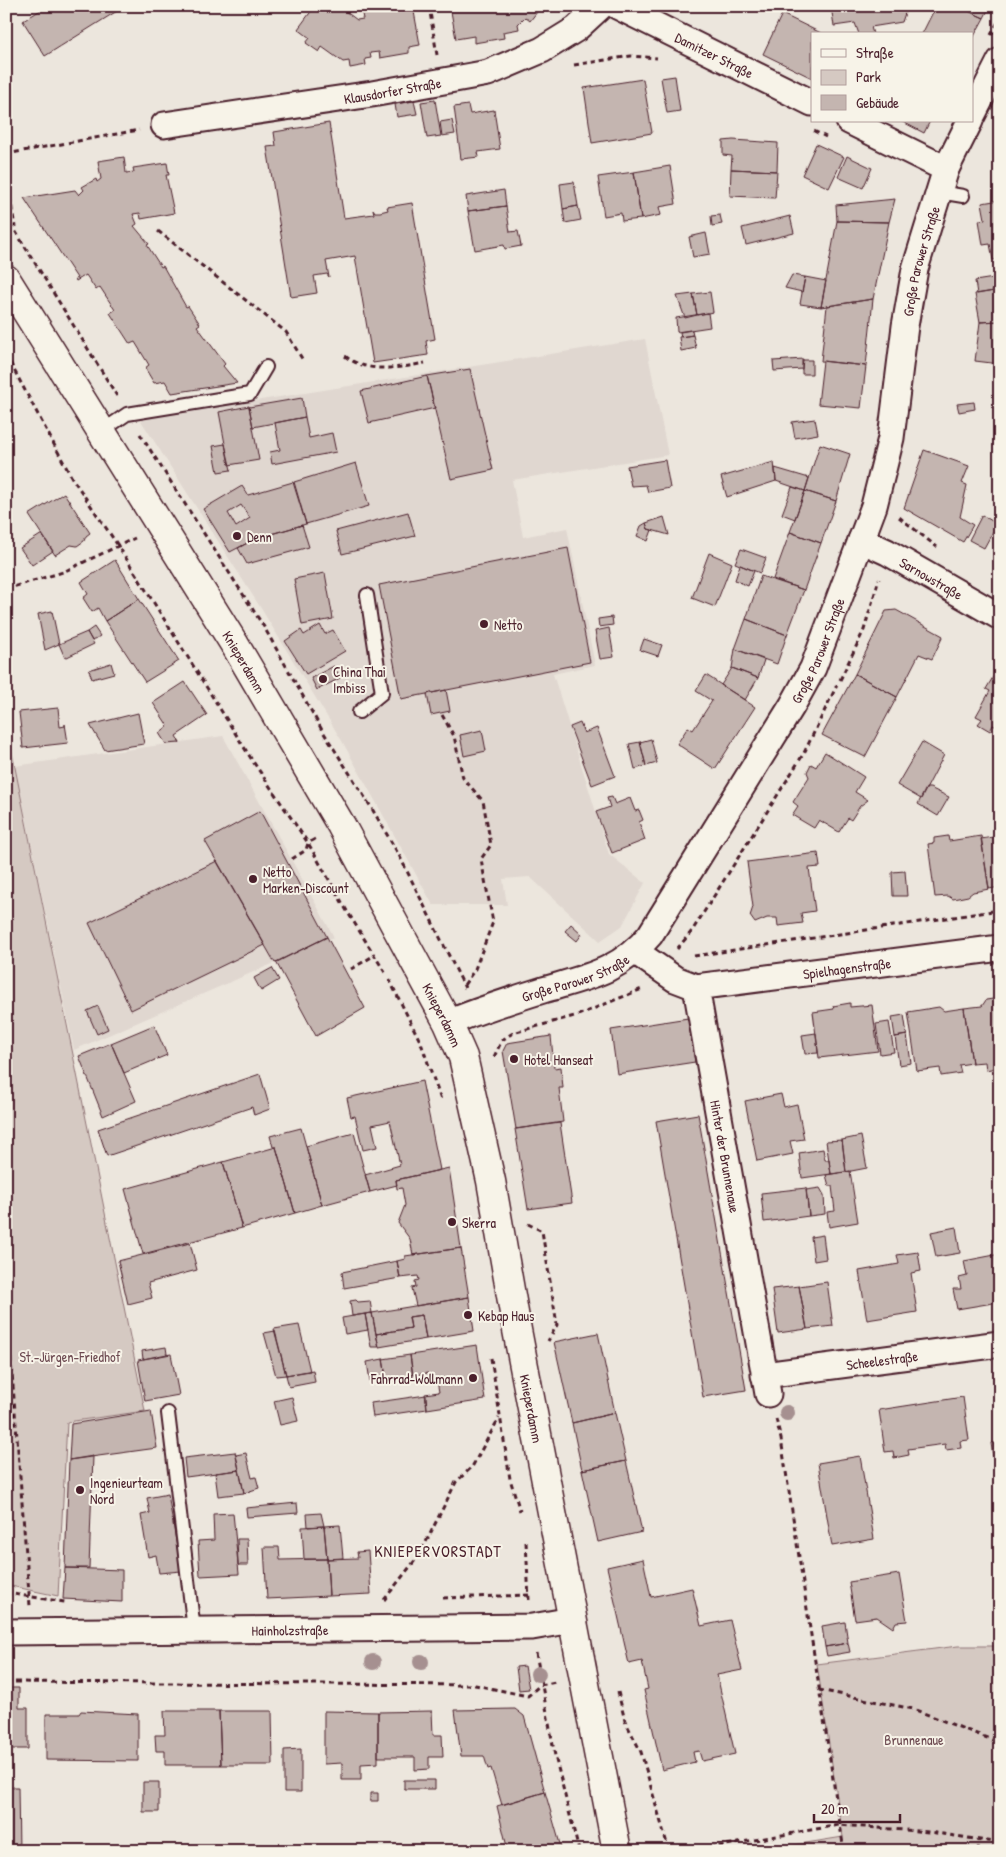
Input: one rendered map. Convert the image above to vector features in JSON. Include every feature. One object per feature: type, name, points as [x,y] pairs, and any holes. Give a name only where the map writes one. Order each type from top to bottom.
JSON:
[{"type":"main road","name":"Knieperdamm","points":[[6,279],[239,652],[341,825],[448,1023],[463,1057],[480,1128],[617,1851]]},
{"type":"street","name":"Klausdorfer Straße","points":[[164,125],[488,74],[542,50],[576,29],[602,6]]},
{"type":"street","name":"Damitzer Straße","points":[[617,6],[811,103]]},
{"type":"street","points":[[974,112],[1000,61]]},
{"type":"street","points":[[851,122],[946,169]]},
{"type":"street","name":"Große Parower Straße","points":[[448,1023],[477,1011],[577,981],[608,969],[636,952],[650,935],[792,706],[812,668],[874,506],[891,438],[908,301],[915,269],[951,194],[946,169],[970,122]]},
{"type":"street","name":"Sarnowstraße","points":[[861,540],[887,552],[1000,617]]},
{"type":"street","name":"Spielhagenstraße","points":[[696,987],[1000,948]]},
{"type":"street","points":[[636,952],[676,979],[696,987]]},
{"type":"street","name":"Hinter der Brunnenaue","points":[[696,987],[766,1385]]},
{"type":"street","name":"Scheelestraße","points":[[766,1385],[1000,1344]]},
{"type":"street","name":"Hainholzstraße","points":[[6,1632],[532,1627],[572,1620]]},
{"type":"lane","points":[[102,431],[127,414],[250,394],[266,368]]},
{"type":"lane","points":[[359,712],[382,693],[367,595]]},
{"type":"lane","points":[[168,1413],[194,1630]]},
{"type":"path","points":[[429,6],[442,82]]},
{"type":"path","points":[[567,66],[630,56],[665,60]]},
{"type":"path","points":[[6,154],[164,125]]},
{"type":"path","points":[[807,128],[833,141]]},
{"type":"path","points":[[6,171],[16,230]]},
{"type":"path","points":[[158,230],[286,332],[304,362]]},
{"type":"path","points":[[6,355],[72,478],[118,547],[252,760],[308,843],[375,955],[421,1043],[442,1102]]},
{"type":"path","points":[[345,356],[352,362],[386,370],[425,363]]},
{"type":"path","points":[[874,506],[894,512],[926,540],[942,550]]},
{"type":"path","points":[[6,589],[63,572],[118,547],[160,524]]},
{"type":"path","points":[[442,715],[454,736],[463,778],[482,801],[491,845],[480,860],[493,922],[476,969],[464,985]]},
{"type":"path","points":[[689,955],[700,956],[1000,910]]},
{"type":"path","points":[[676,950],[682,953]]},
{"type":"path","points":[[351,968],[375,955]]},
{"type":"path","points":[[6,1295],[34,1633]]},
{"type":"path","points":[[766,1385],[781,1439],[844,1851]]},
{"type":"path","points":[[394,1600],[384,1600],[420,1554],[456,1482],[472,1467],[499,1418]]},
{"type":"path","points":[[442,1598],[529,1595]]},
{"type":"path","points":[[532,1627],[540,1685],[555,1756],[579,1851]]},
{"type":"path","points":[[6,1682],[475,1685],[528,1696],[540,1685]]},
{"type":"path","points":[[819,1690],[913,1709],[1000,1743]]},
{"type":"path","points":[[625,1721],[642,1752],[669,1851]]},
{"type":"path","points":[[692,1851],[839,1825],[930,1832],[1000,1843]]},
{"type":"path","points":[[978,1851],[979,1839]]},
{"type":"shaded area","points":[[645,339],[668,455],[512,480],[523,537],[567,528],[595,665],[553,674],[609,854],[645,883],[622,926],[600,941],[530,877],[503,879],[507,905],[433,905],[342,741],[262,610],[140,419]]},
{"type":"shaded area","points":[[223,736],[334,937],[74,1050],[15,766]]},
{"type":"green space","name":"St.-Jürgen-Friedhof","points":[[6,723],[145,1411],[67,1422],[58,1596],[6,1585]]},
{"type":"green space","name":"Brunnenaue","points":[[958,1646],[1000,1646],[1000,1851],[757,1851],[843,1837],[817,1664]]},
{"type":"building","points":[[47,6],[125,6],[45,56],[23,21]]},
{"type":"building","points":[[315,6],[343,6],[347,9],[345,11],[357,20],[363,19],[361,9],[413,6],[420,45],[409,47],[409,53],[380,58],[379,52],[370,53],[371,58],[365,59],[366,65],[350,68],[349,61],[343,62],[322,47],[319,52],[306,43],[310,38],[298,29]]},
{"type":"building","points":[[450,6],[537,6],[540,8],[530,21],[525,17],[518,24],[519,29],[503,32],[504,38],[474,43],[474,36],[456,39]]},
{"type":"building","points":[[831,6],[905,6],[902,22],[871,27],[872,32],[858,32],[855,23],[834,26]]},
{"type":"building","points":[[936,6],[957,6],[984,18],[974,36],[974,32],[923,32]]},
{"type":"building","points":[[957,6],[990,6],[984,18]]},
{"type":"building","points":[[782,14],[819,32],[811,32],[811,78],[763,54]]},
{"type":"building","points":[[675,76],[680,111],[667,113],[661,78]]},
{"type":"building","points":[[643,79],[652,133],[592,143],[584,88]]},
{"type":"building","points":[[435,100],[441,136],[427,138],[421,102]]},
{"type":"building","points":[[414,101],[417,114],[397,117],[395,104]]},
{"type":"building","points":[[468,105],[470,114],[494,110],[500,149],[478,152],[479,157],[461,159],[454,107]]},
{"type":"building","points":[[452,120],[455,134],[442,136],[440,122]]},
{"type":"building","points":[[903,122],[930,122],[924,133]]},
{"type":"building","points":[[329,123],[344,218],[374,214],[373,209],[375,212],[380,212],[388,210],[387,207],[412,203],[435,339],[426,341],[428,355],[373,363],[355,256],[326,261],[329,277],[327,274],[314,276],[317,293],[291,297],[267,147],[276,146],[274,132]]},
{"type":"building","points":[[723,141],[778,143],[777,171],[731,169],[732,156],[723,155]]},
{"type":"building","points":[[816,144],[844,157],[829,188],[802,175]]},
{"type":"building","points":[[847,156],[872,168],[863,188],[838,177]]},
{"type":"building","points":[[124,157],[126,173],[134,172],[133,168],[167,163],[169,175],[166,175],[174,213],[141,219],[140,213],[133,214],[137,224],[134,226],[149,244],[147,245],[161,267],[163,266],[186,307],[188,306],[200,324],[197,326],[225,364],[223,366],[237,383],[172,393],[165,381],[154,383],[145,368],[149,365],[135,342],[130,344],[110,313],[115,310],[100,287],[96,290],[86,275],[76,281],[75,279],[77,278],[24,198],[75,190],[79,195],[84,190],[82,187],[96,179],[97,182],[101,179],[98,161]]},
{"type":"building","points":[[670,166],[676,204],[659,207],[661,215],[641,219],[634,172]]},
{"type":"building","points":[[731,169],[777,171],[775,198],[730,196]]},
{"type":"building","points":[[634,172],[641,219],[622,221],[621,213],[604,216],[598,177]]},
{"type":"building","points":[[574,182],[578,206],[563,209],[560,184]]},
{"type":"building","points":[[504,190],[506,206],[468,211],[466,196]]},
{"type":"building","points":[[895,199],[889,222],[837,221],[836,205]]},
{"type":"building","points":[[1000,200],[1000,259],[993,260],[990,244],[983,245],[979,220],[985,219],[982,203]]},
{"type":"building","points":[[506,206],[510,232],[518,231],[521,246],[505,249],[504,245],[475,250],[468,211]]},
{"type":"building","points":[[578,206],[581,220],[565,223],[563,209]]},
{"type":"building","points":[[720,215],[722,224],[712,226],[711,216]]},
{"type":"building","points":[[790,216],[794,233],[746,245],[742,228]]},
{"type":"building","points":[[837,221],[889,222],[873,299],[821,307]]},
{"type":"building","points":[[706,233],[710,254],[693,257],[689,237]]},
{"type":"building","points":[[792,275],[805,277],[802,292],[785,288]]},
{"type":"building","points":[[805,277],[826,281],[821,307],[800,304]]},
{"type":"building","points":[[1000,277],[1000,290],[977,294],[975,281]]},
{"type":"building","points":[[1000,290],[1000,321],[980,322],[975,294]]},
{"type":"building","points":[[710,292],[713,312],[697,315],[693,294]]},
{"type":"building","points":[[693,294],[697,315],[685,318],[677,296]]},
{"type":"building","points":[[873,299],[866,366],[821,361],[827,306]]},
{"type":"building","points":[[708,313],[710,327],[677,332],[676,318]]},
{"type":"building","points":[[1000,321],[1000,364],[975,361],[980,322]]},
{"type":"building","points":[[692,330],[693,335],[681,337],[680,332]]},
{"type":"building","points":[[693,335],[696,348],[681,351],[679,337]]},
{"type":"building","points":[[803,359],[802,369],[774,371],[773,361]]},
{"type":"building","points":[[802,360],[812,360],[812,374],[802,374]]},
{"type":"building","points":[[823,361],[866,366],[861,408],[818,404]]},
{"type":"building","points":[[470,369],[493,470],[451,479],[427,376]]},
{"type":"building","points":[[427,376],[435,408],[369,423],[361,391]]},
{"type":"building","points":[[302,398],[305,417],[253,427],[249,407]]},
{"type":"building","points":[[974,402],[975,409],[959,412],[957,404]]},
{"type":"building","points":[[249,406],[259,460],[229,465],[219,412]]},
{"type":"building","points":[[305,417],[309,438],[332,433],[336,452],[272,464],[270,452],[280,450],[275,423]]},
{"type":"building","points":[[815,419],[818,434],[795,438],[792,422]]},
{"type":"building","points":[[225,444],[231,470],[218,472],[213,446]]},
{"type":"building","points":[[820,444],[850,454],[836,501],[805,491]]},
{"type":"building","points":[[924,450],[969,466],[962,483],[967,485],[960,517],[973,525],[963,542],[904,508]]},
{"type":"building","points":[[665,460],[670,488],[648,492],[646,485],[631,486],[627,466]]},
{"type":"building","points":[[774,462],[776,481],[727,497],[721,477]]},
{"type":"building","points":[[356,463],[369,506],[306,524],[294,482]]},
{"type":"building","points":[[775,468],[809,478],[805,491],[776,481]]},
{"type":"building","points":[[293,482],[306,524],[257,538],[230,552],[203,509],[242,486],[248,495]],"holes":[[[241,505],[250,518],[236,527],[228,513]]]},
{"type":"building","points":[[792,487],[805,491],[795,519],[782,514]]},
{"type":"building","points":[[805,491],[836,501],[821,543],[790,532]]},
{"type":"building","points":[[64,493],[90,533],[77,546],[71,545],[55,555],[29,515]]},
{"type":"building","points":[[408,512],[415,536],[342,554],[336,531]]},
{"type":"building","points":[[982,515],[997,524],[984,548],[969,540]]},
{"type":"building","points":[[664,517],[669,535],[648,529],[646,523]]},
{"type":"building","points":[[646,523],[648,529],[652,530],[648,541],[637,536],[641,526]]},
{"type":"building","points":[[302,525],[309,547],[247,564],[238,548],[257,538]]},
{"type":"building","points":[[790,532],[821,543],[804,590],[773,579]]},
{"type":"building","points":[[42,534],[53,551],[32,565],[20,548]]},
{"type":"building","points":[[568,548],[590,662],[401,699],[379,585]]},
{"type":"building","points":[[741,549],[766,558],[760,573],[735,563]]},
{"type":"building","points":[[709,553],[732,563],[715,607],[692,598]]},
{"type":"building","points":[[115,560],[139,599],[105,621],[98,608],[92,612],[83,598],[88,594],[81,582]]},
{"type":"building","points":[[740,565],[754,571],[748,586],[735,580]]},
{"type":"building","points":[[325,573],[333,619],[302,625],[294,579]]},
{"type":"building","points":[[761,576],[804,590],[787,635],[746,619]]},
{"type":"building","points":[[139,599],[179,661],[145,682],[105,621]]},
{"type":"building","points":[[896,610],[943,636],[932,659],[919,654],[897,697],[855,674],[886,611]]},
{"type":"building","points":[[52,611],[59,644],[45,650],[38,614]]},
{"type":"building","points":[[612,617],[613,625],[599,627],[598,619]]},
{"type":"building","points":[[746,619],[787,635],[777,664],[735,649]]},
{"type":"building","points":[[320,625],[325,634],[333,630],[345,651],[306,674],[285,641],[301,630],[304,635]]},
{"type":"building","points":[[94,627],[100,636],[92,641],[87,632]]},
{"type":"building","points":[[609,628],[614,657],[600,659],[595,631]]},
{"type":"building","points":[[87,632],[94,644],[65,658],[59,644]]},
{"type":"building","points":[[644,639],[662,645],[658,656],[640,650]]},
{"type":"building","points":[[735,649],[764,660],[758,678],[732,668]]},
{"type":"building","points":[[111,663],[114,673],[92,679],[89,670]]},
{"type":"building","points":[[334,666],[340,678],[317,690],[311,678]]},
{"type":"building","points":[[999,667],[1000,726],[998,728],[993,725],[990,731],[978,724],[982,719],[976,716],[990,691],[986,689]]},
{"type":"building","points":[[732,668],[758,678],[745,700],[721,685]]},
{"type":"building","points":[[855,674],[897,697],[865,757],[822,735]]},
{"type":"building","points":[[706,675],[755,707],[715,769],[677,744],[688,727],[693,730],[712,701],[696,691]]},
{"type":"building","points":[[185,682],[207,715],[176,736],[180,743],[166,744],[159,733],[168,726],[153,703]]},
{"type":"building","points":[[446,690],[450,711],[431,715],[427,694]]},
{"type":"building","points":[[58,708],[60,727],[65,726],[65,724],[68,743],[23,748],[19,712]]},
{"type":"building","points":[[138,713],[144,744],[105,750],[90,725]]},
{"type":"building","points":[[580,723],[584,733],[597,728],[615,776],[592,785],[570,727]]},
{"type":"building","points":[[482,730],[486,751],[464,756],[460,735]]},
{"type":"building","points":[[651,739],[657,763],[646,766],[640,742]]},
{"type":"building","points":[[640,742],[646,766],[635,769],[629,744]]},
{"type":"building","points":[[922,742],[944,755],[921,799],[897,785]]},
{"type":"building","points":[[825,752],[864,777],[855,792],[868,800],[860,806],[851,820],[848,818],[839,832],[819,820],[814,828],[792,815],[798,806],[793,802],[809,777],[807,772],[811,764],[816,767]]},
{"type":"building","points":[[926,788],[949,797],[938,816],[918,804]]},
{"type":"building","points":[[612,797],[615,804],[630,798],[635,811],[639,810],[643,820],[639,822],[645,840],[612,853],[596,812],[610,807],[607,798]]},
{"type":"building","points":[[260,811],[327,937],[275,963],[205,841]]},
{"type":"building","points":[[948,836],[949,841],[981,836],[989,889],[953,899],[948,896],[935,897],[928,844],[934,843],[934,838]]},
{"type":"building","points":[[1000,836],[1000,887],[989,889],[981,839]]},
{"type":"building","points":[[818,853],[820,867],[809,868],[815,911],[801,913],[803,923],[778,926],[777,918],[767,918],[755,923],[750,916],[753,907],[747,862]]},
{"type":"building","points":[[217,861],[265,945],[131,1010],[89,923]]},
{"type":"building","points":[[905,871],[907,896],[893,896],[892,872]]},
{"type":"building","points":[[571,924],[582,934],[577,941],[565,931]]},
{"type":"building","points":[[327,937],[365,1008],[316,1036],[276,962]]},
{"type":"building","points":[[272,968],[279,980],[261,991],[254,978]]},
{"type":"building","points":[[1000,998],[1000,1067],[986,1070],[985,1062],[972,1063],[964,1008],[982,1006],[986,1000]]},
{"type":"building","points":[[850,1003],[850,1007],[872,1005],[878,1051],[819,1058],[813,1012],[834,1009],[833,1006]]},
{"type":"building","points":[[98,1006],[108,1029],[97,1034],[87,1011]]},
{"type":"building","points":[[939,1007],[944,1011],[964,1008],[972,1063],[959,1065],[961,1073],[941,1076],[940,1068],[917,1071],[908,1012]]},
{"type":"building","points":[[904,1015],[907,1035],[895,1037],[892,1017]]},
{"type":"building","points":[[688,1018],[695,1062],[617,1074],[611,1030]]},
{"type":"building","points":[[889,1022],[894,1052],[880,1054],[876,1024]]},
{"type":"building","points":[[154,1025],[167,1055],[124,1073],[111,1043]]},
{"type":"building","points":[[816,1033],[818,1053],[805,1054],[802,1035]]},
{"type":"building","points":[[907,1035],[911,1063],[899,1065],[895,1037]]},
{"type":"building","points":[[551,1036],[554,1068],[561,1067],[563,1088],[559,1088],[563,1122],[516,1129],[503,1051],[507,1043]]},
{"type":"building","points":[[111,1043],[136,1101],[103,1116],[79,1056]]},
{"type":"building","points":[[260,1074],[270,1109],[254,1115],[252,1107],[107,1156],[98,1129]]},
{"type":"building","points":[[422,1081],[440,1170],[396,1180],[397,1185],[370,1192],[365,1175],[400,1165],[390,1121],[372,1125],[377,1147],[363,1150],[355,1116],[351,1117],[347,1098]]},
{"type":"building","points":[[781,1094],[784,1107],[797,1104],[804,1139],[790,1141],[793,1154],[757,1161],[745,1101]]},
{"type":"building","points":[[698,1114],[746,1390],[703,1397],[656,1121]]},
{"type":"building","points":[[560,1123],[572,1203],[528,1209],[515,1129]]},
{"type":"building","points":[[301,1128],[322,1205],[295,1213],[276,1147],[273,1147],[270,1136]]},
{"type":"building","points":[[354,1133],[370,1192],[322,1205],[306,1146]]},
{"type":"building","points":[[861,1136],[867,1168],[846,1172],[842,1140]]},
{"type":"building","points":[[842,1140],[846,1172],[831,1174],[826,1141]]},
{"type":"building","points":[[276,1147],[295,1213],[242,1228],[223,1162]]},
{"type":"building","points":[[823,1149],[825,1160],[829,1160],[831,1174],[802,1178],[799,1153]]},
{"type":"building","points":[[223,1162],[242,1228],[143,1254],[125,1189]]},
{"type":"building","points":[[449,1168],[461,1248],[413,1255],[410,1239],[398,1223],[405,1205],[402,1188],[397,1189],[396,1180]]},
{"type":"building","points":[[850,1171],[858,1222],[829,1227],[827,1212],[835,1211],[832,1186],[829,1186],[826,1175]]},
{"type":"building","points":[[806,1188],[809,1216],[764,1222],[761,1193]]},
{"type":"building","points":[[820,1188],[824,1195],[825,1214],[809,1216],[806,1190]]},
{"type":"building","points":[[956,1227],[960,1253],[936,1257],[931,1232]]},
{"type":"building","points":[[823,1235],[826,1259],[814,1261],[811,1237]]},
{"type":"building","points":[[190,1243],[197,1270],[148,1283],[152,1298],[128,1304],[118,1261]]},
{"type":"building","points":[[461,1248],[469,1297],[416,1306],[412,1288],[416,1287],[415,1281],[419,1280],[418,1276],[400,1278],[397,1261],[405,1259],[405,1256]]},
{"type":"building","points":[[918,1252],[921,1271],[911,1273],[917,1312],[867,1320],[859,1271],[899,1264],[897,1255]]},
{"type":"building","points":[[1000,1254],[1000,1299],[993,1301],[993,1303],[957,1309],[953,1289],[961,1289],[959,1278],[967,1276],[964,1261]]},
{"type":"building","points":[[397,1261],[400,1278],[344,1288],[342,1272]]},
{"type":"building","points":[[827,1282],[833,1326],[807,1329],[799,1286]]},
{"type":"building","points":[[799,1286],[807,1329],[778,1333],[772,1289]]},
{"type":"building","points":[[469,1297],[474,1331],[426,1339],[422,1315],[409,1317],[411,1328],[376,1334],[372,1313]]},
{"type":"building","points":[[356,1300],[358,1302],[370,1301],[372,1313],[352,1316],[350,1301]]},
{"type":"building","points":[[372,1313],[379,1347],[371,1347],[365,1314]]},
{"type":"building","points":[[365,1314],[368,1330],[345,1334],[342,1318]]},
{"type":"building","points":[[422,1315],[426,1339],[379,1347],[376,1334],[411,1328],[409,1317]]},
{"type":"building","points":[[299,1325],[310,1371],[286,1375],[274,1329]]},
{"type":"building","points":[[275,1331],[286,1375],[276,1376],[264,1333]]},
{"type":"building","points":[[598,1333],[615,1413],[572,1423],[554,1342]]},
{"type":"building","points":[[477,1345],[485,1400],[427,1409],[425,1394],[439,1392],[437,1381],[429,1382],[428,1373],[413,1375],[410,1355]]},
{"type":"building","points":[[166,1347],[167,1354],[143,1359],[142,1351]]},
{"type":"building","points":[[171,1354],[179,1395],[145,1401],[138,1360]]},
{"type":"building","points":[[410,1355],[413,1378],[387,1382],[383,1359]]},
{"type":"building","points":[[383,1359],[386,1378],[370,1381],[367,1362]]},
{"type":"building","points":[[313,1370],[315,1382],[289,1387],[286,1375]]},
{"type":"building","points":[[426,1395],[427,1409],[373,1417],[371,1403]]},
{"type":"building","points":[[292,1397],[298,1421],[280,1425],[274,1401]]},
{"type":"building","points":[[963,1397],[969,1440],[960,1441],[961,1448],[946,1450],[945,1444],[908,1449],[909,1455],[894,1458],[893,1451],[885,1452],[879,1410]]},
{"type":"building","points":[[151,1411],[157,1448],[69,1460],[71,1424]]},
{"type":"building","points":[[615,1413],[626,1461],[582,1470],[572,1423]]},
{"type":"building","points":[[1000,1442],[1000,1464],[994,1464],[991,1443]]},
{"type":"building","points":[[235,1452],[239,1470],[186,1477],[184,1458]]},
{"type":"building","points":[[246,1453],[252,1478],[256,1477],[259,1488],[244,1493],[236,1455]]},
{"type":"building","points":[[93,1456],[89,1568],[65,1568],[69,1460]]},
{"type":"building","points":[[860,1456],[874,1539],[832,1546],[818,1463]]},
{"type":"building","points":[[626,1461],[642,1532],[598,1542],[582,1470]]},
{"type":"building","points":[[239,1470],[244,1493],[218,1496],[215,1473]]},
{"type":"building","points":[[168,1494],[181,1571],[159,1573],[156,1555],[148,1557],[141,1515],[150,1513],[147,1498]]},
{"type":"building","points":[[297,1503],[298,1513],[247,1517],[246,1508]]},
{"type":"building","points":[[233,1513],[239,1574],[200,1576],[198,1541],[214,1540],[213,1514]]},
{"type":"building","points":[[321,1513],[324,1526],[308,1527],[307,1514]]},
{"type":"building","points":[[340,1525],[343,1558],[327,1559],[324,1526]]},
{"type":"building","points":[[324,1526],[327,1559],[304,1559],[302,1527]]},
{"type":"building","points":[[237,1539],[247,1539],[248,1565],[238,1565]]},
{"type":"building","points":[[264,1547],[279,1547],[280,1560],[327,1559],[329,1596],[267,1599]]},
{"type":"building","points":[[368,1551],[371,1594],[329,1596],[327,1559],[358,1558],[357,1552]]},
{"type":"building","points":[[643,1559],[651,1597],[692,1588],[701,1626],[730,1620],[742,1670],[717,1675],[735,1754],[702,1761],[699,1751],[693,1752],[695,1762],[662,1770],[644,1690],[648,1689],[642,1661],[629,1664],[607,1567]]},
{"type":"building","points":[[65,1568],[122,1570],[122,1602],[63,1599]]},
{"type":"building","points":[[899,1574],[907,1621],[896,1622],[893,1628],[877,1617],[855,1620],[849,1582]]},
{"type":"building","points":[[845,1622],[848,1643],[825,1647],[822,1626]]},
{"type":"building","points":[[848,1643],[850,1652],[827,1656],[825,1647]]},
{"type":"building","points":[[525,1666],[529,1689],[519,1690],[516,1667]]},
{"type":"building","points":[[6,1688],[19,1688],[19,1708],[28,1708],[28,1749],[6,1749]]},
{"type":"building","points":[[515,1709],[524,1716],[545,1792],[502,1805],[491,1768],[488,1769],[484,1756],[461,1756],[455,1710]]},
{"type":"building","points":[[81,1711],[138,1714],[138,1761],[46,1760],[46,1714],[79,1714]]},
{"type":"building","points":[[164,1711],[219,1711],[221,1765],[165,1765],[165,1751],[156,1751],[155,1735],[165,1735]]},
{"type":"building","points":[[219,1711],[272,1711],[273,1765],[221,1765]]},
{"type":"building","points":[[324,1711],[378,1712],[378,1763],[361,1764],[361,1780],[342,1780],[342,1763],[324,1764]]},
{"type":"building","points":[[432,1711],[433,1735],[442,1735],[443,1757],[429,1757],[429,1769],[415,1770],[415,1757],[378,1757],[378,1712]]},
{"type":"building","points":[[301,1749],[301,1792],[284,1792],[284,1750]]},
{"type":"building","points":[[404,1780],[435,1780],[435,1789],[404,1789]]},
{"type":"building","points":[[143,1782],[159,1782],[159,1812],[143,1812]]},
{"type":"building","points":[[6,1787],[18,1787],[19,1851],[6,1851]]},
{"type":"building","points":[[545,1792],[562,1851],[508,1851],[497,1806]]},
{"type":"building","points":[[370,1793],[378,1793],[378,1801],[370,1801]]},
{"type":"building","points":[[204,1848],[221,1848],[221,1851],[204,1851]]},
{"type":"place","name":"Denn","points":[[237,536]]},
{"type":"place","name":"Netto","points":[[484,624]]},
{"type":"place","name":"China Thai Imbiss","points":[[323,679]]},
{"type":"place","name":"Netto Marken-Discount","points":[[253,879]]},
{"type":"place","name":"Hotel Hanseat","points":[[514,1059]]},
{"type":"place","name":"Skerra","points":[[452,1222]]},
{"type":"place","name":"Kebap Haus","points":[[468,1315]]},
{"type":"place","name":"Fahrrad-Wollmann","points":[[473,1378]]},
{"type":"place","name":"Ingenieurteam Nord","points":[[80,1490]]},
{"type":"district","name":"KNIEPERVORSTADT","points":[[438,1551]]}]
